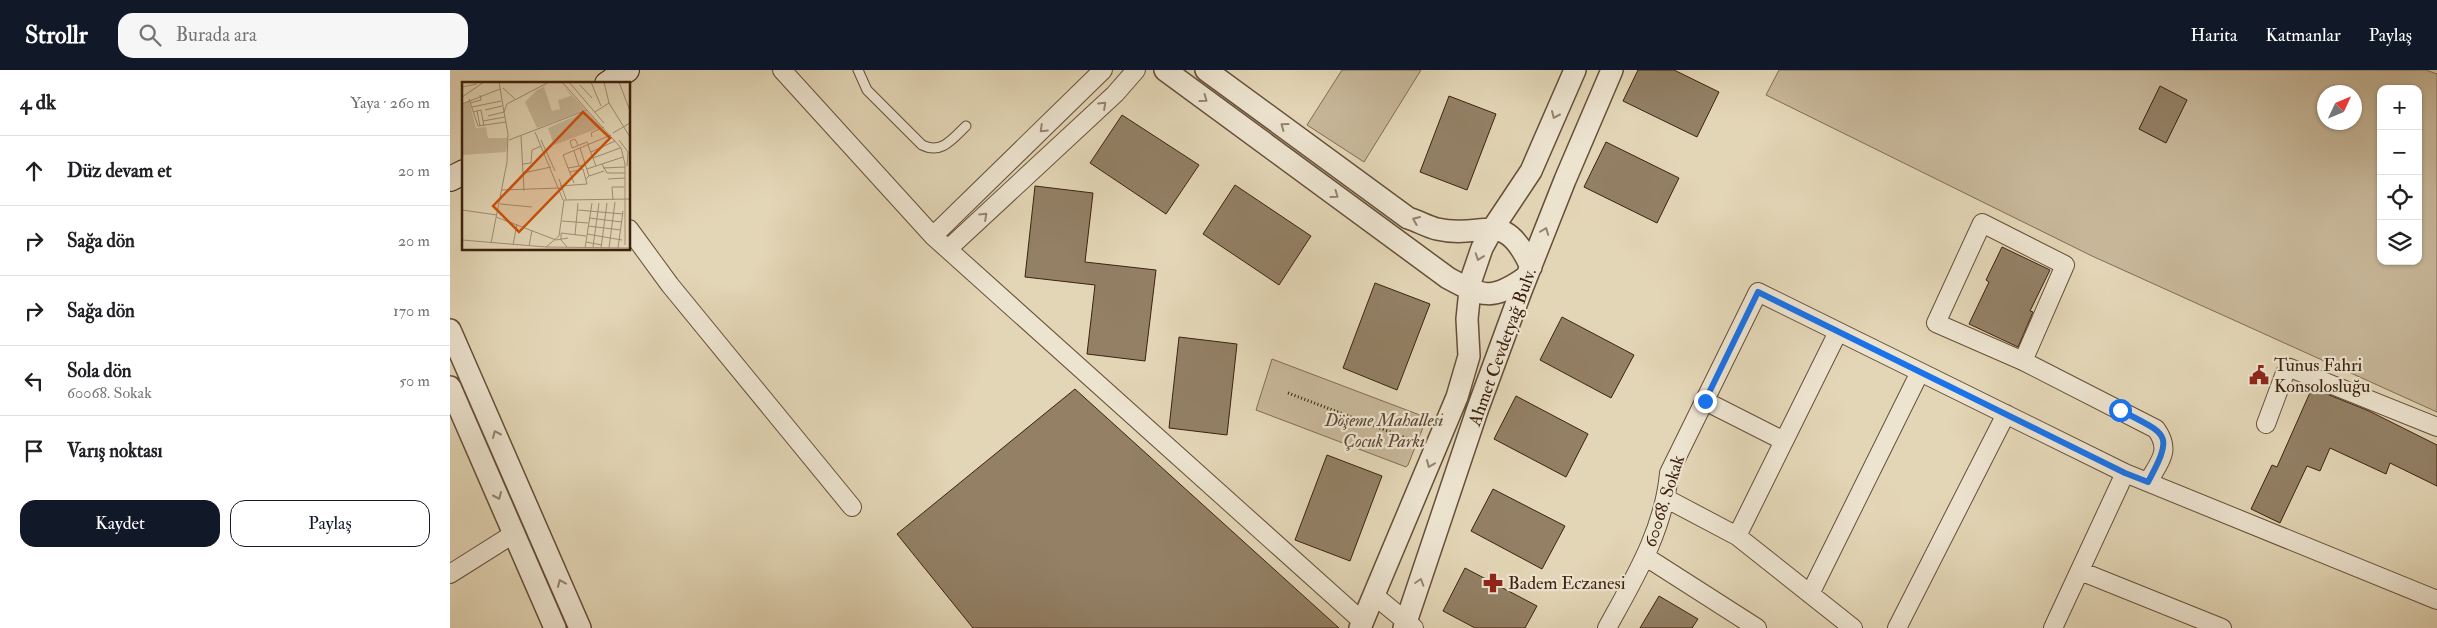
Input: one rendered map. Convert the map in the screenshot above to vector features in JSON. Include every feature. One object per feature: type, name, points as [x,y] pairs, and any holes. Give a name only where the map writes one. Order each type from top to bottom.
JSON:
[{"type":"main road","points":[[610,82],[627,70]]},
{"type":"main road","points":[[450,179],[462,173]]},
{"type":"street","points":[[782,70],[933,236],[1362,625]]},
{"type":"street","points":[[933,236],[1103,70]]},
{"type":"street","points":[[948,249],[1114,94],[1136,70]]},
{"type":"street","points":[[1165,70],[1448,278],[1470,290],[1488,295],[1508,290],[1529,272],[1522,249],[1509,235],[1493,228],[1469,231],[1437,229],[1408,218],[1206,70]]},
{"type":"street","name":"Ahmet Cevdetyağ Bulv.","points":[[1362,625],[1457,397],[1468,356],[1467,319],[1470,290],[1482,248],[1531,171],[1575,70]]},
{"type":"street","name":"Ahmet Cevdetyağ Bulv.","points":[[1408,626],[1478,408],[1565,180],[1612,70]]},
{"type":"street","points":[[2023,361],[2065,265],[1982,223],[1936,323],[2023,361],[2156,429],[2164,440],[2164,452],[2148,482]]},
{"type":"street","points":[[630,230],[670,285],[852,507]]},
{"type":"street","name":"60068. Sokak","points":[[1607,628],[1646,557],[1667,499],[1669,473],[1758,292],[1838,332]]},
{"type":"street","points":[[450,330],[580,628]]},
{"type":"street","points":[[1737,536],[1838,332],[2125,473],[2437,600]]},
{"type":"street","points":[[2266,424],[2285,373],[2290,368],[2437,428]]},
{"type":"street","points":[[1810,594],[1920,372]]},
{"type":"street","points":[[450,387],[515,532],[555,628]]},
{"type":"street","points":[[1705,401],[1784,441]]},
{"type":"street","points":[[1898,628],[2006,414]]},
{"type":"street","points":[[2053,628],[2125,473]]},
{"type":"street","points":[[1667,499],[1737,536],[1853,628]]},
{"type":"street","points":[[450,574],[515,532]]},
{"type":"street","points":[[1646,557],[1757,628]]},
{"type":"street","points":[[2080,571],[2222,628]]},
{"type":"street","points":[[1375,596],[1408,626]]},
{"type":"lane","points":[[858,70],[867,90],[922,145],[932,148],[942,147],[966,126]]},
{"type":"path","points":[[1288,393],[1422,444]]},
{"type":"green space","points":[[1342,70],[1421,70],[1364,162],[1307,125]]},
{"type":"green space","points":[[1779,70],[2426,70],[2437,74],[2437,412],[2092,256],[1766,95]]},
{"type":"green space","name":"Döşeme Mahallesi Çocuk Parkı","points":[[1272,359],[1425,417],[1426,420],[1408,465],[1406,467],[1256,410]]},
{"type":"building","points":[[1638,70],[1674,70],[1719,92],[1697,137],[1623,101]]},
{"type":"building","points":[[2160,86],[2187,100],[2166,143],[2139,129]]},
{"type":"building","points":[[1449,96],[1496,114],[1467,190],[1420,172]]},
{"type":"building","points":[[1122,115],[1199,165],[1166,214],[1090,163]]},
{"type":"building","points":[[1606,142],[1679,178],[1657,223],[1584,187]]},
{"type":"building","points":[[1235,185],[1311,236],[1279,285],[1203,234]]},
{"type":"building","points":[[1035,186],[1093,193],[1085,262],[1156,270],[1145,361],[1087,354],[1095,285],[1025,277]]},
{"type":"building","points":[[2002,247],[2050,270],[2030,311],[2033,312],[2018,347],[1969,324],[1989,282],[1986,280]]},
{"type":"building","points":[[1375,283],[1430,304],[1397,390],[1343,368]]},
{"type":"building","points":[[1562,317],[1634,355],[1611,398],[1540,360]]},
{"type":"building","points":[[1179,337],[1237,344],[1227,435],[1169,428]]},
{"type":"building","points":[[2312,388],[2369,411],[2437,445],[2437,486],[2390,463],[2386,474],[2330,448],[2320,471],[2307,466],[2280,523],[2251,509],[2272,465],[2277,467]]},
{"type":"building","points":[[1075,389],[1339,628],[973,628],[897,534]]},
{"type":"building","points":[[1516,396],[1588,434],[1566,477],[1494,439]]},
{"type":"building","points":[[1327,455],[1382,476],[1350,561],[1295,540]]},
{"type":"building","points":[[1493,489],[1565,526],[1542,569],[1471,531]]},
{"type":"building","points":[[1465,568],[1537,606],[1525,628],[1475,628],[1443,611]]},
{"type":"building","points":[[1659,596],[1698,619],[1692,628],[1640,628]]},
{"type":"place","name":"Tunus Fahri Konsolosluğu","points":[[2259,375]]},
{"type":"place","name":"Badem Eczanesi","points":[[1493,583]]},
{"type":"route","points":[[1705,401],[1758,292],[2125,473],[2148,482],[2164,452],[2164,440],[2156,429],[2120,410]]}]
